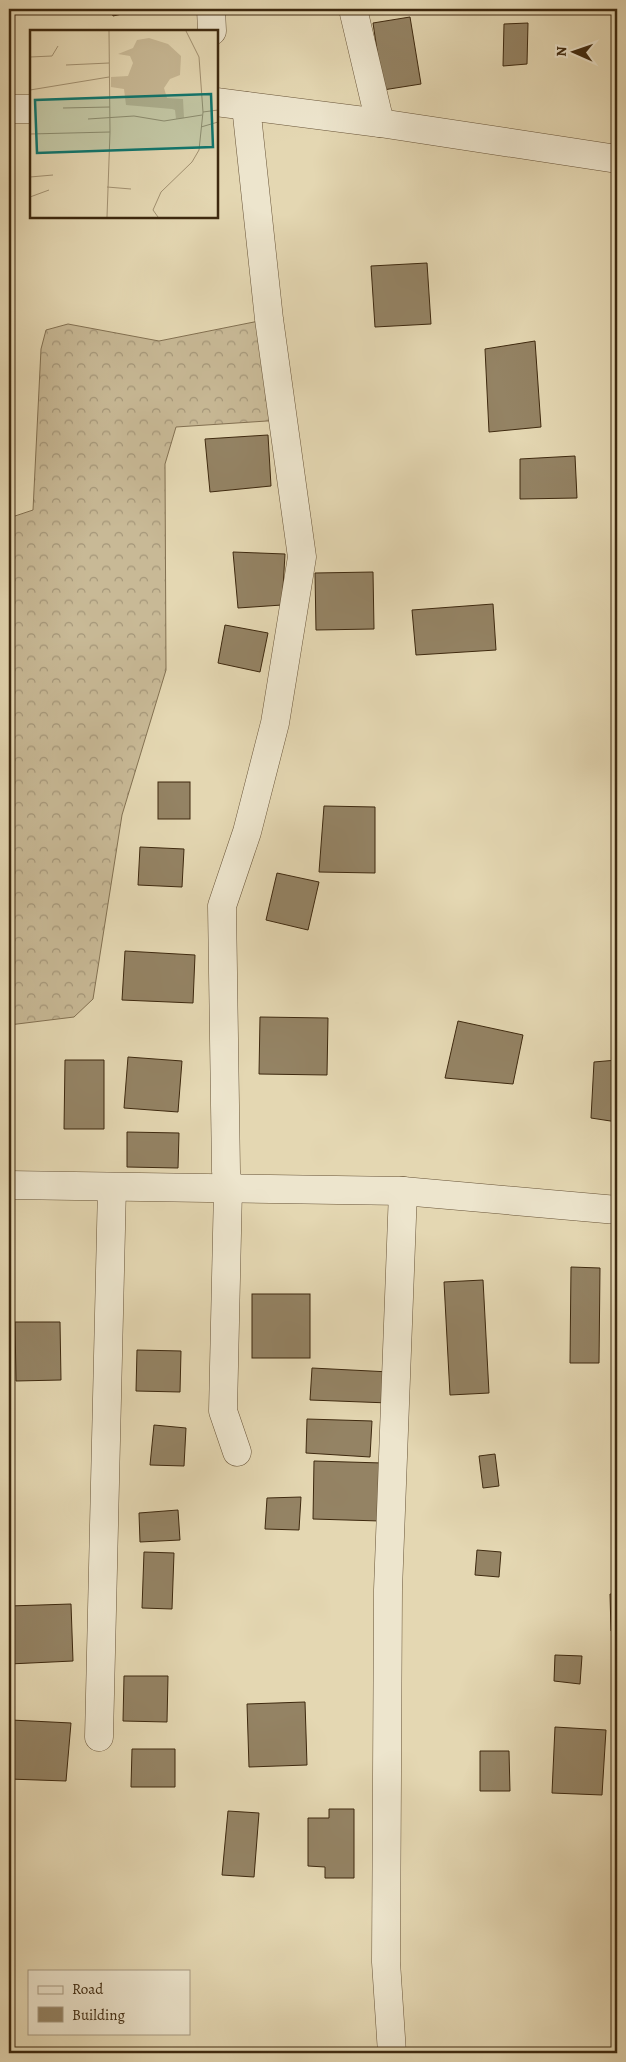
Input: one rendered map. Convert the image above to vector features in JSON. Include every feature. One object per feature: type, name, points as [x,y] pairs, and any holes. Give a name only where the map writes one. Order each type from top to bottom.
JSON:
[{"type":"street","points":[[212,9],[212,30]]},
{"type":"street","points":[[353,9],[380,123]]},
{"type":"street","points":[[218,102],[380,123],[617,159]]},
{"type":"street","points":[[237,1452],[223,1411],[228,1189],[226,1171],[222,906],[247,832],[275,723],[302,557],[269,319],[246,106]]},
{"type":"street","points":[[9,109],[30,109]]},
{"type":"street","points":[[9,1185],[403,1191],[617,1210]]},
{"type":"street","points":[[99,1737],[112,1187]]},
{"type":"street","points":[[392,2053],[386,1962],[388,1590],[403,1191]]},
{"type":"green space","points":[[269,319],[282,420],[176,427],[165,464],[166,670],[122,815],[93,999],[74,1017],[9,1025],[9,518],[33,510],[41,349],[46,330],[68,324],[159,341]]},
{"type":"building","points":[[111,9],[144,9],[113,16]]},
{"type":"building","points":[[410,17],[421,84],[383,90],[373,23]]},
{"type":"building","points":[[528,23],[527,64],[503,66],[504,24]]},
{"type":"building","points":[[617,39],[617,59],[613,40]]},
{"type":"building","points":[[427,263],[431,324],[375,327],[371,266]]},
{"type":"building","points":[[535,341],[541,427],[489,432],[485,349]]},
{"type":"building","points":[[268,435],[271,486],[210,492],[205,439]]},
{"type":"building","points":[[575,456],[577,498],[520,499],[520,459]]},
{"type":"building","points":[[233,552],[285,554],[282,605],[238,608]]},
{"type":"building","points":[[373,572],[374,629],[316,630],[315,573]]},
{"type":"building","points":[[493,604],[496,650],[416,655],[412,610]]},
{"type":"building","points":[[225,625],[268,633],[260,672],[218,663]]},
{"type":"building","points":[[158,782],[190,782],[190,819],[158,819]]},
{"type":"building","points":[[324,806],[375,807],[375,873],[319,872]]},
{"type":"building","points":[[140,847],[184,849],[182,887],[138,885]]},
{"type":"building","points":[[277,873],[319,882],[308,930],[266,920]]},
{"type":"building","points":[[125,951],[195,955],[193,1003],[122,1000]]},
{"type":"building","points":[[260,1017],[328,1018],[327,1075],[259,1074]]},
{"type":"building","points":[[458,1021],[523,1035],[513,1084],[445,1078]]},
{"type":"building","points":[[128,1057],[182,1061],[178,1112],[124,1108]]},
{"type":"building","points":[[65,1060],[104,1060],[104,1129],[64,1129]]},
{"type":"building","points":[[617,1060],[617,1122],[591,1118],[594,1062]]},
{"type":"building","points":[[127,1132],[179,1133],[178,1168],[127,1167]]},
{"type":"building","points":[[571,1267],[600,1268],[599,1363],[570,1363]]},
{"type":"building","points":[[483,1280],[489,1393],[450,1395],[444,1282]]},
{"type":"building","points":[[252,1294],[310,1294],[310,1358],[252,1358]]},
{"type":"building","points":[[15,1322],[60,1322],[61,1380],[16,1381]]},
{"type":"building","points":[[137,1350],[181,1351],[180,1392],[136,1391]]},
{"type":"building","points":[[312,1368],[390,1372],[389,1403],[310,1400]]},
{"type":"building","points":[[307,1419],[372,1421],[370,1457],[306,1453]]},
{"type":"building","points":[[154,1425],[186,1428],[184,1466],[150,1465]]},
{"type":"building","points":[[495,1454],[499,1486],[483,1488],[479,1456]]},
{"type":"building","points":[[314,1461],[382,1463],[380,1521],[313,1519]]},
{"type":"building","points":[[301,1497],[299,1530],[265,1529],[267,1498]]},
{"type":"building","points":[[178,1510],[180,1540],[140,1542],[139,1513]]},
{"type":"building","points":[[477,1550],[501,1552],[499,1577],[475,1575]]},
{"type":"building","points":[[144,1552],[174,1553],[172,1609],[142,1608]]},
{"type":"building","points":[[610,1594],[617,1594],[617,1631],[611,1631]]},
{"type":"building","points":[[71,1604],[73,1661],[9,1664],[9,1606]]},
{"type":"building","points":[[555,1655],[582,1656],[580,1684],[554,1681]]},
{"type":"building","points":[[613,1658],[617,1658],[617,1706],[612,1705]]},
{"type":"building","points":[[124,1676],[168,1676],[167,1722],[123,1721]]},
{"type":"building","points":[[305,1702],[307,1765],[249,1767],[247,1704]]},
{"type":"building","points":[[11,1720],[71,1723],[66,1781],[9,1779]]},
{"type":"building","points":[[555,1727],[606,1730],[602,1795],[552,1793]]},
{"type":"building","points":[[132,1749],[175,1749],[175,1787],[131,1787]]},
{"type":"building","points":[[480,1751],[509,1751],[510,1791],[480,1791]]},
{"type":"building","points":[[329,1809],[354,1809],[354,1878],[325,1878],[325,1867],[308,1866],[308,1818],[329,1818]]},
{"type":"building","points":[[228,1811],[259,1813],[254,1877],[222,1875]]}]
